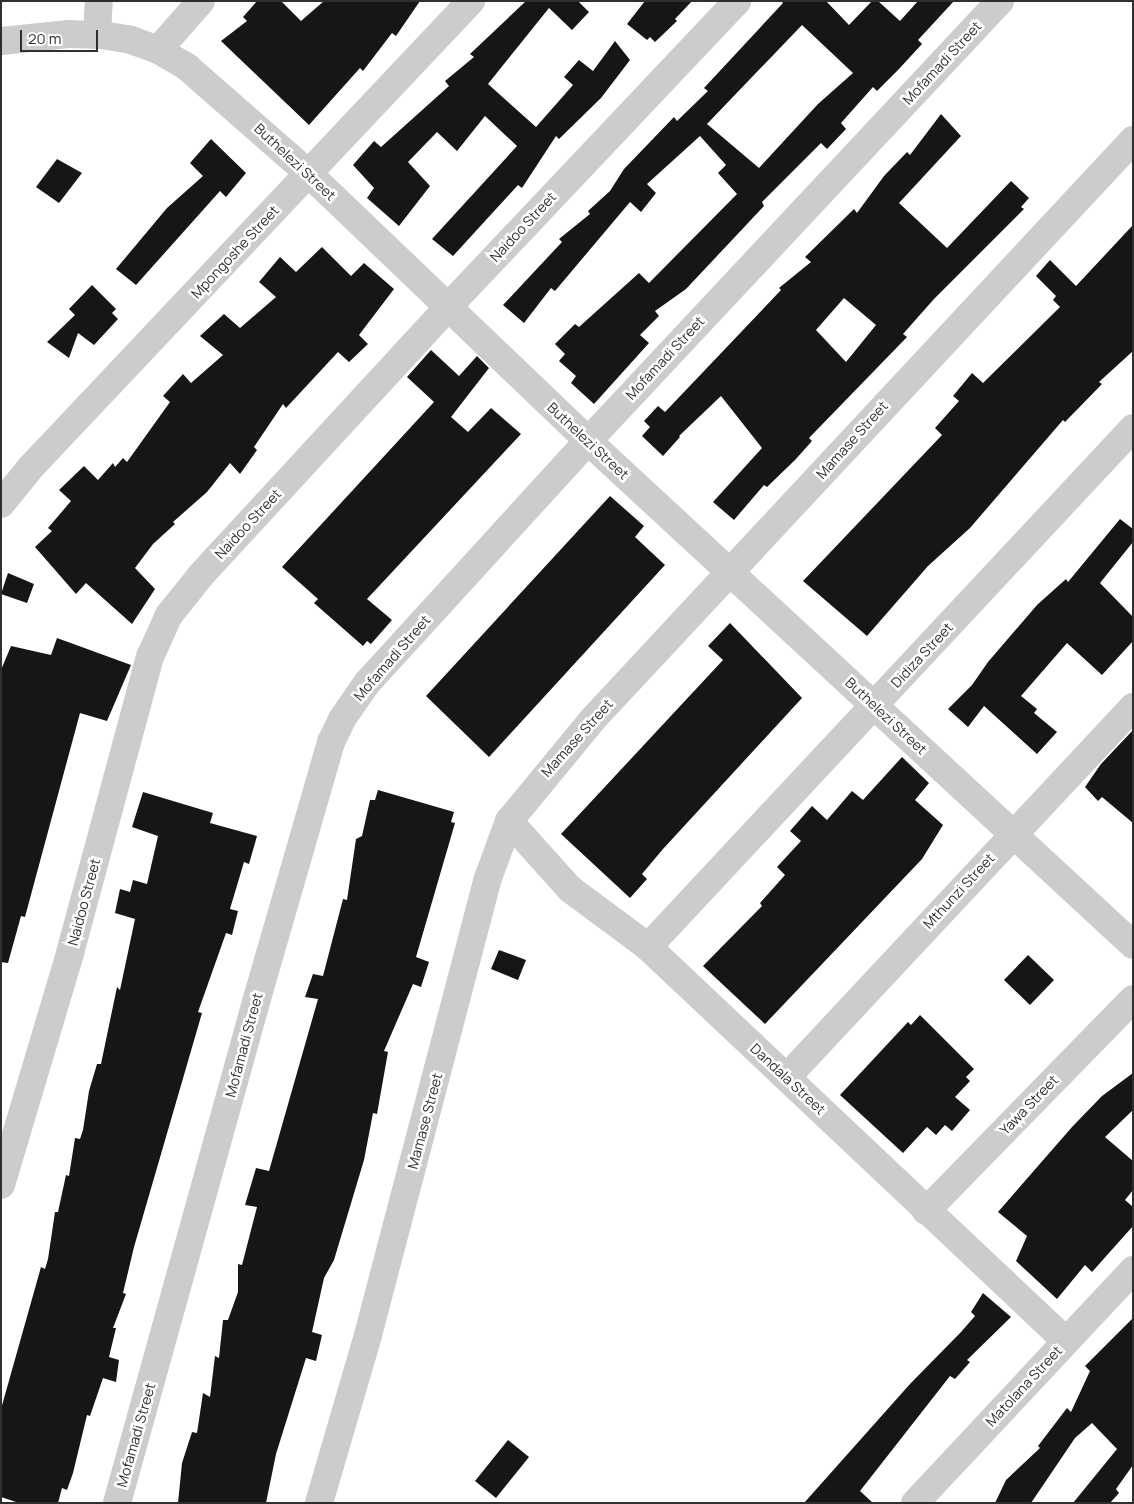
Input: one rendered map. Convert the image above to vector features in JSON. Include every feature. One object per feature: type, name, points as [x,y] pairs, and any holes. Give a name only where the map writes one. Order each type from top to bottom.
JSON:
[{"type":"street","points":[[96,35],[99,1]]},
{"type":"street","points":[[158,50],[202,1]]},
{"type":"street","name":"Mpongoshe Street","points":[[1,504],[31,467],[471,1]]},
{"type":"street","name":"Naidoo Street","points":[[1,1185],[70,953],[150,657],[169,615],[201,575],[448,307],[737,1]]},
{"type":"street","name":"Mofamadi Street","points":[[117,1503],[331,742],[342,718],[368,684],[588,441],[1000,1]]},
{"type":"street","name":"Buthelezi Street","points":[[1,41],[69,34],[96,35],[131,40],[158,50],[187,67],[226,98],[588,441],[1133,945]]},
{"type":"street","name":"Mamase Street","points":[[319,1503],[371,1326],[488,878],[509,820],[593,719],[731,573],[945,338],[1133,140]]},
{"type":"street","name":"Didiza Street","points":[[648,947],[1133,428]]},
{"type":"street","name":"Mthunzi Street","points":[[787,1077],[1012,833],[1133,707]]},
{"type":"street","name":"Dandala Street","points":[[509,820],[570,888],[648,947],[926,1211],[1066,1340]]},
{"type":"street","name":"Yawa Street","points":[[926,1211],[1133,999]]},
{"type":"street","name":"Matolana Street","points":[[915,1503],[1133,1270]]},
{"type":"building","points":[[257,1],[281,1],[301,21],[324,1],[420,1],[396,36],[392,33],[363,71],[360,68],[309,125],[221,41],[247,21],[243,17]]},
{"type":"building","points":[[526,1],[578,1],[589,12],[572,30],[549,8],[488,84],[536,127],[573,85],[564,77],[579,60],[593,71],[615,41],[630,60],[601,98],[559,139],[556,136],[522,188],[518,185],[453,256],[432,239],[517,146],[485,116],[457,151],[437,132],[408,162],[430,186],[399,226],[367,198],[374,188],[353,165],[374,141],[381,147],[449,86],[445,81],[474,57],[470,54]]},
{"type":"building","points":[[645,1],[692,1],[675,19],[677,21],[655,42],[650,37],[647,40],[627,24]]},
{"type":"building","points":[[781,1],[826,1],[849,25],[872,1],[878,1],[900,21],[918,1],[954,1],[918,40],[922,44],[898,70],[877,91],[873,87],[841,123],[846,129],[827,149],[821,143],[762,202],[764,206],[686,289],[655,311],[659,316],[640,335],[649,343],[594,404],[571,383],[576,376],[559,361],[565,354],[555,344],[575,324],[579,327],[639,273],[649,283],[737,194],[718,173],[726,165],[700,136],[647,184],[656,193],[641,212],[630,202],[555,291],[551,288],[524,323],[503,305],[562,242],[559,239],[590,214],[588,211],[610,191],[624,169],[674,117],[677,121],[708,91],[704,88],[783,3]],"holes":[[[802,25],[853,73],[818,104],[759,168],[707,124]]]},
{"type":"building","points":[[941,114],[961,136],[899,203],[947,248],[1011,181],[1029,198],[1021,207],[1024,209],[934,299],[903,334],[907,337],[809,438],[812,441],[795,460],[767,487],[764,485],[734,520],[713,502],[762,448],[721,396],[679,436],[663,456],[642,436],[650,427],[644,421],[658,406],[665,412],[781,290],[779,288],[811,262],[805,257],[854,209],[857,213],[884,176],[907,152],[910,155]],"holes":[[[844,298],[876,325],[846,362],[816,330]]]},
{"type":"building","points":[[211,139],[246,173],[226,197],[220,191],[136,285],[116,269],[167,208],[203,176],[190,163]]},
{"type":"building","points":[[57,159],[82,173],[59,203],[36,187]]},
{"type":"building","points":[[1133,225],[1133,351],[1099,382],[1102,384],[1065,422],[1063,420],[970,528],[928,566],[867,636],[803,581],[942,435],[935,428],[959,401],[953,396],[972,373],[983,383],[1060,307],[1053,300],[1056,296],[1036,276],[1050,260],[1076,286]]},
{"type":"building","points":[[322,247],[351,276],[364,263],[394,289],[359,335],[368,344],[349,362],[338,352],[286,408],[283,404],[254,447],[257,450],[240,474],[230,463],[207,492],[173,522],[175,524],[153,544],[135,568],[155,589],[132,624],[86,583],[76,594],[35,547],[52,531],[48,528],[71,501],[59,490],[84,466],[98,480],[113,463],[115,467],[123,458],[127,462],[170,402],[163,396],[183,374],[191,383],[223,355],[200,336],[224,314],[240,328],[276,297],[259,282],[280,257],[296,272]]},
{"type":"building","points":[[92,285],[116,309],[112,313],[118,319],[94,345],[78,333],[69,358],[47,342],[75,315],[69,309]]},
{"type":"building","points":[[431,350],[459,376],[477,356],[489,368],[451,417],[468,432],[491,408],[521,434],[367,599],[392,620],[371,644],[367,641],[363,646],[314,603],[318,599],[282,567],[434,402],[407,377]]},
{"type":"building","points":[[610,496],[644,526],[635,537],[665,565],[489,757],[426,696]]},
{"type":"building","points":[[1120,519],[1133,529],[1133,542],[1100,583],[1133,617],[1133,641],[1102,675],[1067,643],[1021,696],[1037,709],[1034,713],[1057,732],[1037,754],[984,706],[968,727],[948,709],[972,685],[988,662],[1037,605],[1066,579],[1068,582]]},
{"type":"building","points":[[8,573],[34,584],[27,603],[1,594]]},
{"type":"building","points":[[730,623],[802,698],[663,849],[642,874],[647,879],[630,898],[561,834],[723,660],[708,646]]},
{"type":"building","points":[[57,638],[131,665],[107,721],[80,713],[25,917],[21,916],[8,963],[1,962],[1,670],[11,646],[51,655]]},
{"type":"building","points":[[1133,730],[1133,823],[1102,797],[1098,801],[1085,787],[1101,764]]},
{"type":"building","points":[[902,757],[929,783],[915,800],[943,825],[922,859],[765,1024],[703,966],[762,906],[760,903],[785,875],[777,867],[801,841],[790,831],[812,806],[827,820],[852,791],[863,800]]},
{"type":"building","points":[[378,790],[454,812],[451,822],[455,823],[416,957],[429,962],[421,987],[413,984],[384,1051],[388,1052],[377,1114],[373,1113],[364,1160],[334,1260],[324,1278],[312,1332],[322,1335],[316,1361],[306,1358],[276,1454],[266,1503],[178,1503],[182,1463],[192,1432],[197,1433],[203,1393],[210,1397],[215,1356],[219,1358],[223,1320],[228,1320],[238,1292],[238,1264],[242,1265],[257,1207],[245,1205],[256,1168],[269,1171],[318,999],[305,997],[313,974],[323,976],[343,899],[347,900],[356,839],[362,836],[370,800],[375,800]]},
{"type":"building","points":[[143,792],[213,813],[210,823],[257,836],[249,864],[244,862],[230,909],[238,911],[232,935],[226,933],[198,1012],[202,1013],[134,1247],[123,1293],[126,1294],[113,1328],[116,1328],[109,1357],[119,1360],[116,1382],[103,1378],[90,1416],[87,1415],[67,1490],[62,1488],[58,1503],[19,1503],[1,1497],[1,1409],[41,1267],[45,1269],[48,1259],[55,1212],[58,1212],[66,1175],[69,1176],[75,1138],[80,1139],[83,1130],[89,1091],[97,1064],[101,1064],[117,987],[120,990],[135,919],[115,913],[120,889],[130,892],[133,880],[147,884],[158,836],[132,827]]},
{"type":"building","points":[[499,950],[526,960],[518,980],[491,969]]},
{"type":"building","points":[[1028,955],[1054,980],[1030,1005],[1004,980]]},
{"type":"building","points":[[920,1015],[974,1069],[966,1077],[970,1081],[955,1097],[970,1110],[952,1131],[945,1125],[936,1135],[927,1127],[903,1153],[840,1095],[908,1022],[911,1025]]},
{"type":"building","points":[[1133,1073],[1133,1110],[1105,1137],[1133,1161],[1133,1190],[1125,1200],[1133,1207],[1133,1226],[1092,1272],[1085,1265],[1057,1299],[1016,1261],[1027,1236],[998,1212],[1072,1127],[1102,1096]]},
{"type":"building","points":[[983,1293],[1011,1317],[967,1360],[970,1362],[955,1379],[950,1376],[860,1491],[873,1503],[804,1503],[910,1384],[975,1316],[971,1312]]},
{"type":"building","points":[[1133,1318],[1133,1465],[1116,1489],[1119,1493],[1110,1503],[1073,1503],[1117,1449],[1092,1423],[1075,1438],[1031,1503],[995,1503],[1006,1480],[1040,1448],[1038,1446],[1067,1408],[1071,1412],[1090,1371],[1085,1366]]},
{"type":"building","points":[[508,1440],[529,1457],[496,1498],[475,1481]]}]
